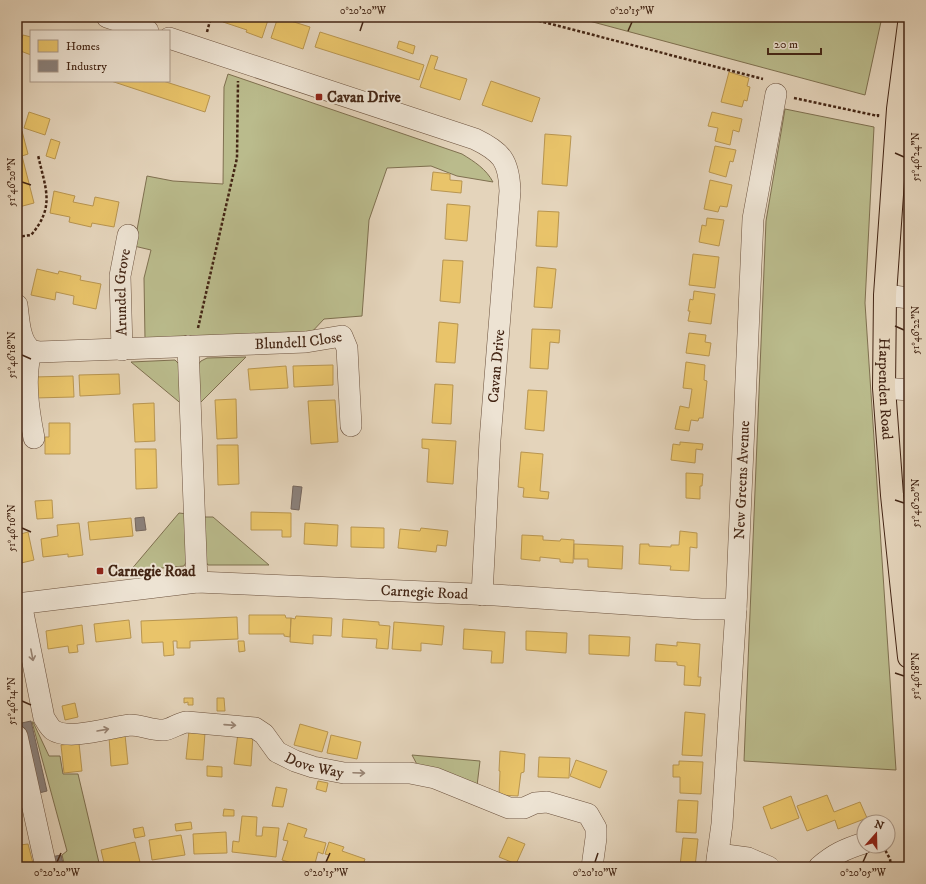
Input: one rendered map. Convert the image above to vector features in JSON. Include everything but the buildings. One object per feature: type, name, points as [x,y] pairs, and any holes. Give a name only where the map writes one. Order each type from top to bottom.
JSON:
[{"type":"main road","name":"Harpenden Road","points":[[909,24],[898,109],[885,295],[884,388],[892,495],[909,657]]},
{"type":"street","points":[[106,17],[145,30]]},
{"type":"street","name":"Cavan Drive","points":[[170,38],[475,139],[489,146],[498,153],[508,169],[510,191],[490,440],[482,595]]},
{"type":"street","name":"New Greens Avenue","points":[[717,861],[722,824],[736,609],[753,220],[776,94]]},
{"type":"street","name":"Arundel Grove","points":[[122,350],[120,276],[128,235]]},
{"type":"street","points":[[885,295],[909,298]]},
{"type":"street","points":[[17,306],[21,333],[31,350],[28,363],[27,381],[29,408],[34,438]]},
{"type":"street","name":"Blundell Close","points":[[31,350],[50,353],[306,342],[342,336],[347,348],[350,426]]},
{"type":"street","points":[[191,346],[197,582]]},
{"type":"street","points":[[884,388],[909,390]]},
{"type":"street","name":"Carnegie Road","points":[[19,603],[197,582],[482,595],[701,609],[736,609]]},
{"type":"street","name":"Dove Way","points":[[19,603],[44,718],[48,725],[58,732],[75,734],[130,725],[141,725],[158,730],[164,730],[187,722],[254,728],[267,737],[277,752],[295,761],[313,767],[344,773],[410,773],[436,778],[509,808],[524,808],[535,803],[547,802],[588,814],[596,828],[592,867]]},
{"type":"street","points":[[17,736],[46,867]]},
{"type":"street","points":[[822,864],[846,848],[856,845]]},
{"type":"street","points":[[717,861],[748,858],[769,867]]},
{"type":"path","points":[[524,17],[769,81],[776,94],[878,116]]},
{"type":"path","points":[[191,346],[209,283],[237,158],[238,61]]},
{"type":"path","points":[[17,237],[31,235],[42,218],[47,203],[47,194],[38,155]]},
{"type":"path","points":[[887,854],[890,859],[891,867],[909,862]]},
{"type":"green space","points":[[578,17],[882,17],[865,95]]},
{"type":"green space","points":[[228,74],[462,154],[484,170],[493,182],[457,176],[431,166],[387,168],[369,220],[362,316],[324,319],[309,335],[145,339],[144,278],[151,250],[134,246],[147,176],[173,181],[223,184],[224,87]]},
{"type":"green space","points":[[785,109],[874,127],[865,303],[896,770],[744,761],[766,221]]},
{"type":"green space","points":[[246,357],[197,406],[197,366],[201,361],[207,358]]},
{"type":"green space","points":[[175,360],[180,365],[184,406],[131,362]]},
{"type":"green space","points":[[179,513],[188,514],[188,559],[184,566],[130,571]]},
{"type":"green space","points":[[202,517],[213,517],[269,565],[208,565],[205,561]]},
{"type":"green space","points":[[32,722],[49,756],[60,756],[63,774],[78,774],[100,867],[65,867],[62,855],[67,851]]},
{"type":"green space","points":[[412,755],[480,761],[477,786],[421,772]]},
{"type":"place","name":"Cavan Drive","points":[[319,97]]},
{"type":"place","name":"Carnegie Road","points":[[100,571]]}]
